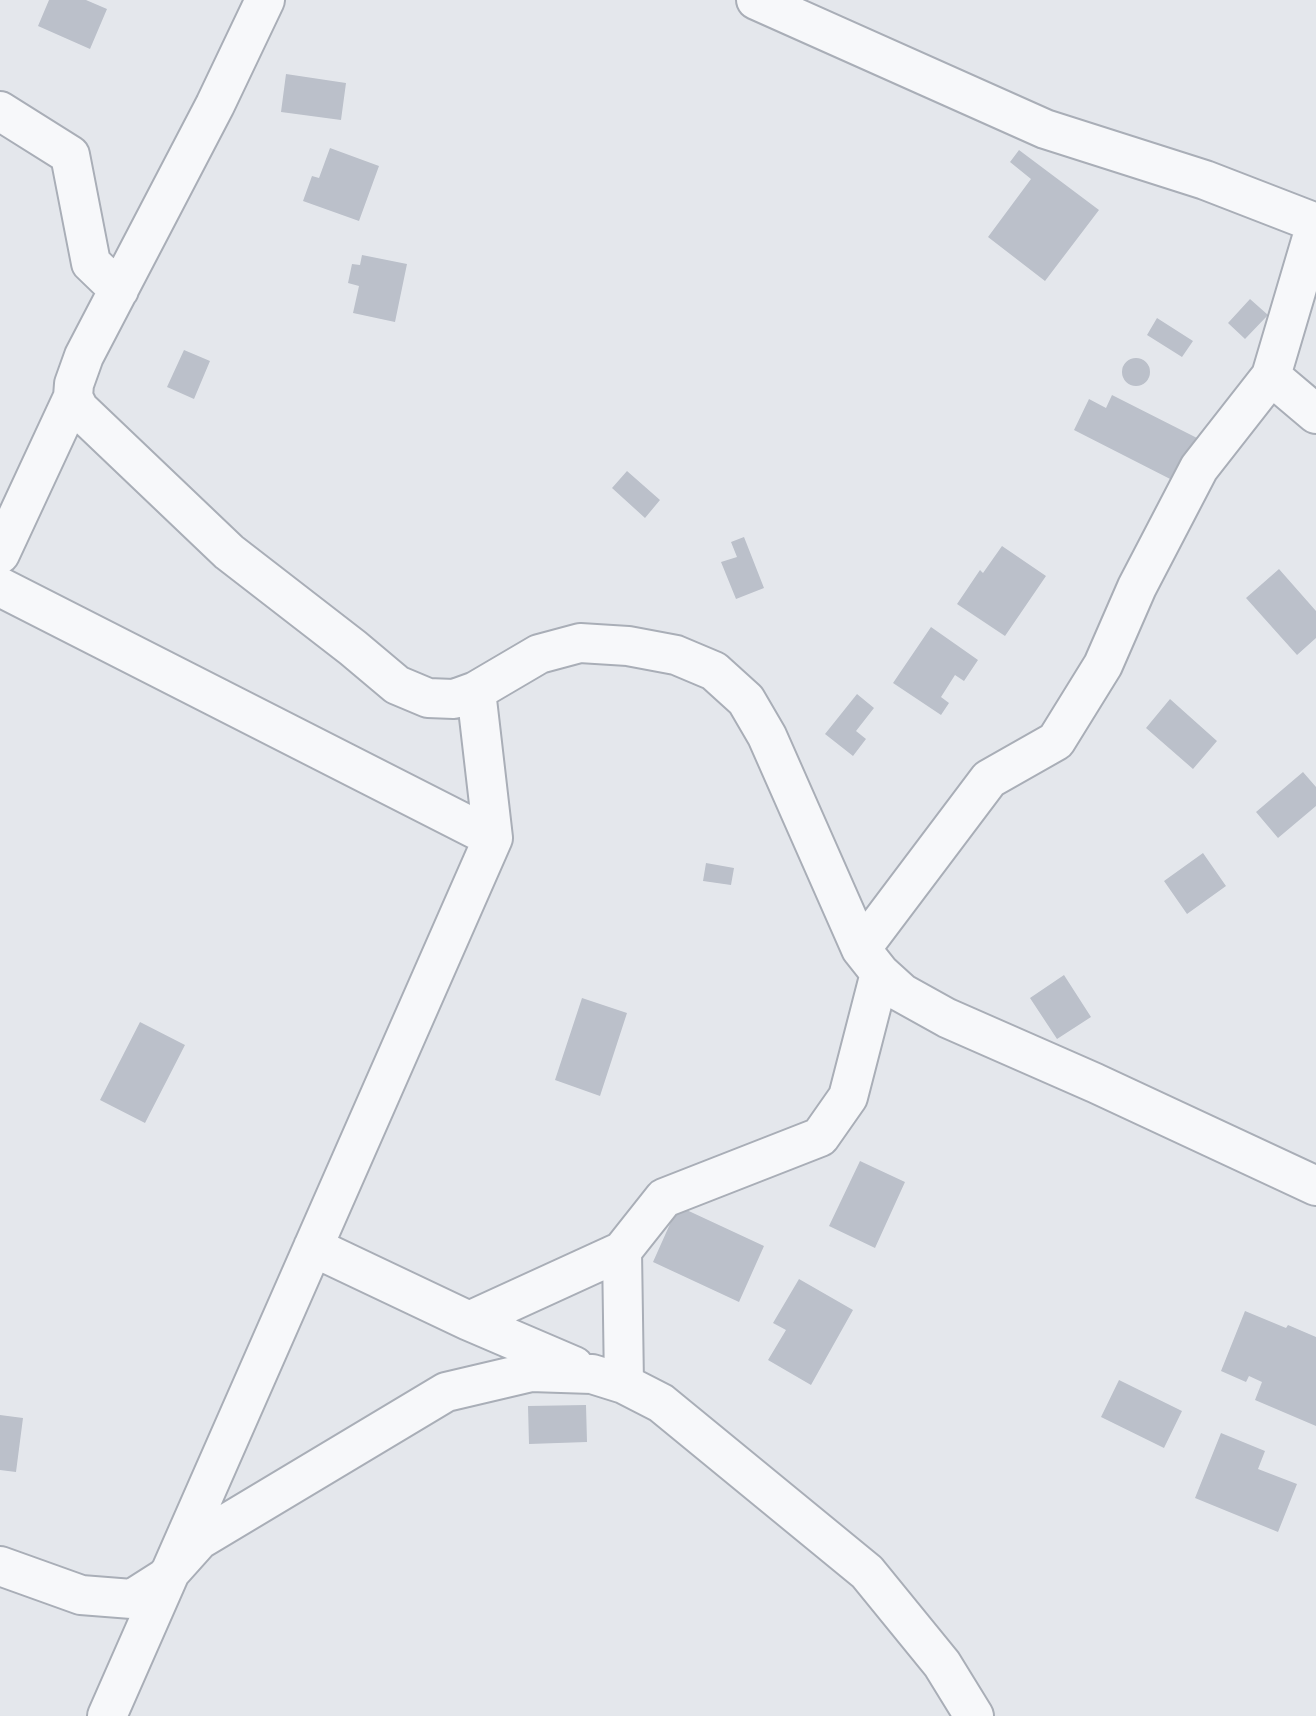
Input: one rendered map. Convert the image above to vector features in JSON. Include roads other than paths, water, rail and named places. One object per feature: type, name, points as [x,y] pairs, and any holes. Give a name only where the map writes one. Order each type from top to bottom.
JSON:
[{"type":"street","points":[[0,554],[73,397],[74,384],[84,356],[215,105],[265,0]]},
{"type":"street","points":[[469,1321],[622,1251],[664,1198],[820,1137],[848,1097],[870,961],[989,779],[1056,741],[1103,665],[1137,587],[1199,468],[1271,376],[1316,223],[1205,180],[1045,129],[756,0]]},
{"type":"street","points":[[0,111],[70,155],[91,263],[119,290]]},
{"type":"street","points":[[1271,376],[1316,414]]},
{"type":"street","points":[[73,397],[79,409],[89,419],[229,552],[397,685],[428,698],[454,699],[476,691],[539,654],[580,643],[628,646],[676,655],[714,671],[746,700],[766,736],[870,961],[902,993],[947,1018],[1096,1083],[1316,1186]]},
{"type":"street","points":[[0,587],[493,838]]},
{"type":"street","points":[[107,1716],[493,838],[476,691]]},
{"type":"street","points":[[313,1247],[469,1321],[661,1402],[867,1572],[942,1664],[974,1716]]},
{"type":"street","points":[[608,1379],[622,1251]]},
{"type":"street","points":[[0,1566],[81,1595],[132,1599],[170,1572],[199,1540],[446,1392],[531,1372],[608,1379]]}]
